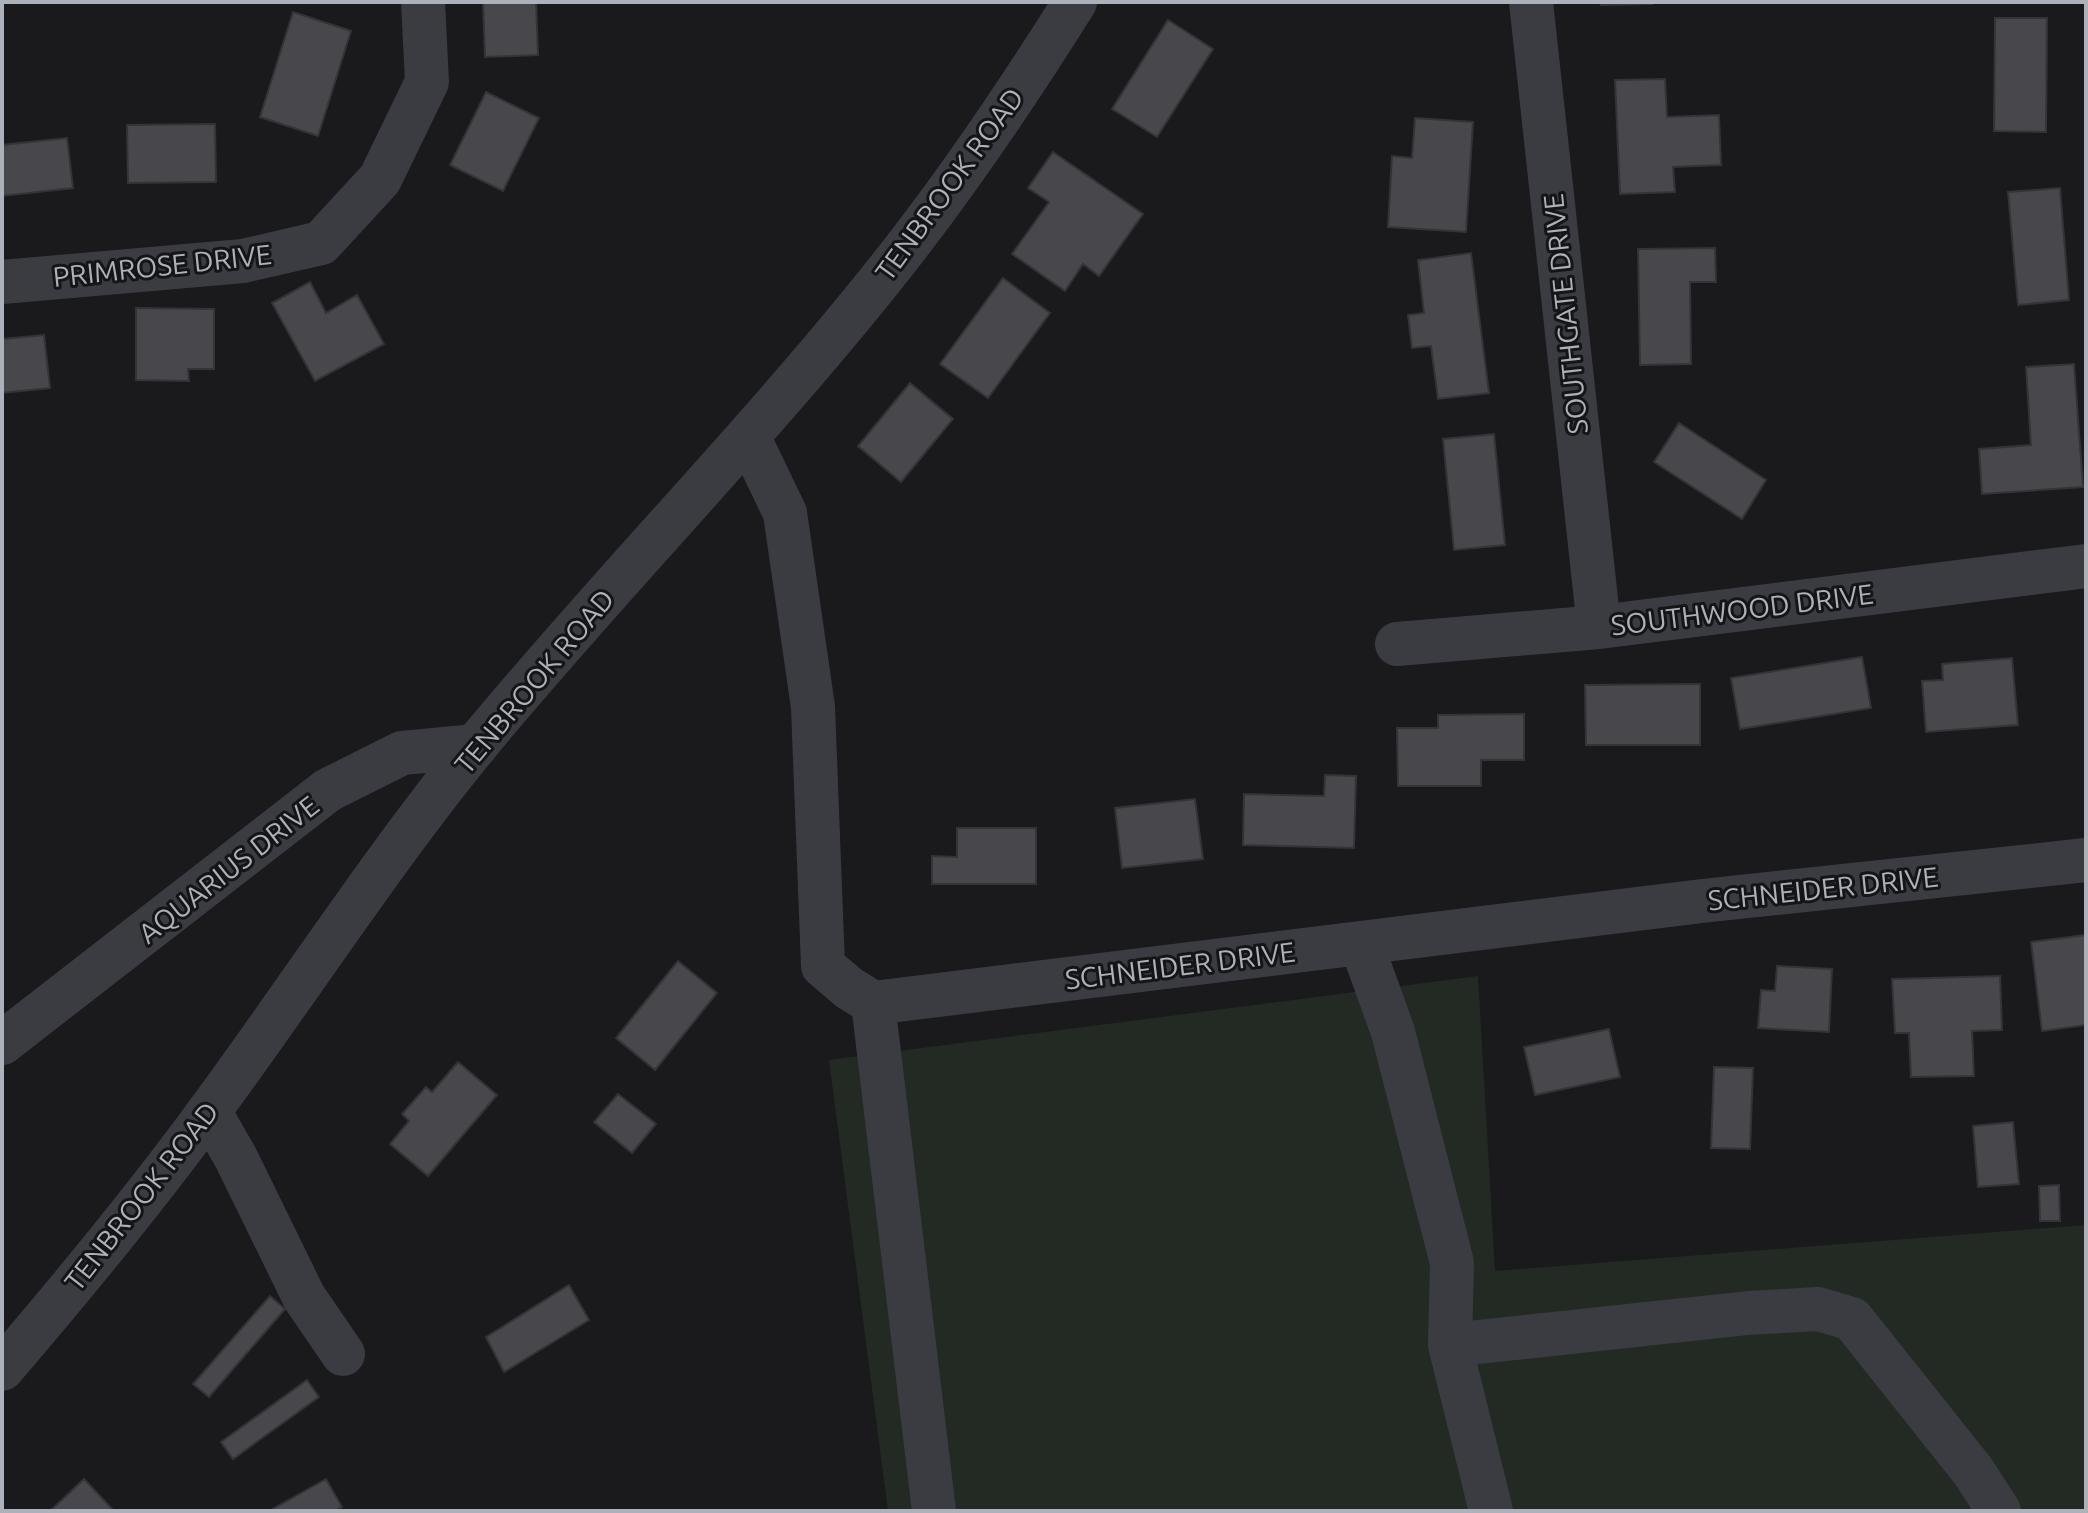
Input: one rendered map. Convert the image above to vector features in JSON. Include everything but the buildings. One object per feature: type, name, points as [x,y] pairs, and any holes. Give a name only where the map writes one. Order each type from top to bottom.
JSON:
[{"type":"street","name":"PRIMROSE DRIVE","points":[[2,282],[243,261],[321,243],[380,179],[427,82],[423,2]]},
{"type":"street","name":"TENBROOK ROAD","points":[[2,1369],[209,1111],[409,831],[476,746],[877,285],[951,188],[1075,2]]},
{"type":"street","name":"SOUTHGATE DRIVE","points":[[1531,2],[1599,627]]},
{"type":"street","points":[[748,436],[785,513],[813,707],[823,966],[873,1003],[934,1511]]},
{"type":"street","name":"SOUTHWOOD DRIVE","points":[[1397,644],[1599,627],[2086,566]]},
{"type":"street","name":"AQUARIUS DRIVE","points":[[2,1043],[328,790],[402,753],[476,746]]},
{"type":"street","name":"SCHNEIDER DRIVE","points":[[873,1003],[1702,901],[2086,860]]},
{"type":"street","points":[[1361,943],[1393,1032],[1452,1263],[1450,1345],[1491,1511]]},
{"type":"street","points":[[209,1111],[236,1158],[304,1297],[343,1354]]},
{"type":"street","points":[[1450,1345],[1748,1313],[1818,1309],[1829,1312],[1852,1319],[1973,1471],[1999,1511]]},
{"type":"shaded area","points":[[1478,976],[1495,1271],[2086,1225],[2086,1511],[888,1511],[829,1060]]}]
